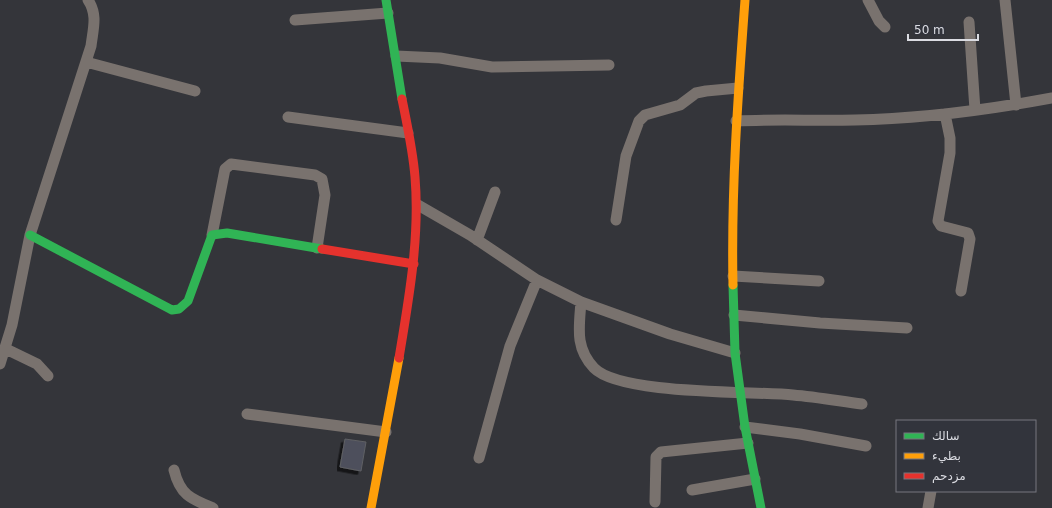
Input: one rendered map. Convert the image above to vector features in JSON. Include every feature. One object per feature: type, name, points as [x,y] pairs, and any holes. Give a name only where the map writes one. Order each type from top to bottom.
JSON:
[{"type":"street","points":[[0,364],[6,349],[30,235],[86,62],[95,21],[94,13],[88,0]]},
{"type":"street","points":[[371,508],[407,317],[414,264],[418,205],[396,56],[386,0]]},
{"type":"street","points":[[745,0],[736,121],[732,223],[732,276],[735,353],[745,427],[761,508]]},
{"type":"street","points":[[868,0],[879,21],[884,27]]},
{"type":"street","points":[[1005,0],[1016,105]]},
{"type":"street","points":[[295,20],[388,13]]},
{"type":"street","points":[[969,22],[975,110]]},
{"type":"street","points":[[396,56],[440,58],[492,67],[558,64],[609,65]]},
{"type":"street","points":[[86,62],[195,91]]},
{"type":"street","points":[[616,220],[626,156],[639,121],[645,115],[680,105],[696,93],[738,88]]},
{"type":"street","points":[[736,121],[855,120],[945,114],[1016,105],[1052,98]]},
{"type":"street","points":[[945,114],[950,138],[950,153],[938,221],[941,226],[968,233],[970,239],[961,291]]},
{"type":"street","points":[[288,117],[408,133]]},
{"type":"street","points":[[30,235],[172,310],[178,310],[188,301],[212,235],[224,174],[226,169],[232,164],[315,175],[322,179],[325,195],[317,248]]},
{"type":"street","points":[[477,240],[495,192]]},
{"type":"street","points":[[418,205],[477,240],[537,280],[581,302],[670,334],[735,353]]},
{"type":"street","points":[[212,235],[227,233],[414,264]]},
{"type":"street","points":[[732,276],[819,281]]},
{"type":"street","points":[[479,458],[510,346],[537,280]]},
{"type":"street","points":[[581,302],[579,340],[584,355],[595,368],[605,376],[639,384],[696,392],[740,392],[793,395],[862,404]]},
{"type":"street","points":[[734,315],[820,323],[906,328]]},
{"type":"street","points":[[6,349],[38,364],[48,376]]},
{"type":"street","points":[[247,414],[386,432]]},
{"type":"street","points":[[745,427],[793,433],[866,446]]},
{"type":"street","points":[[655,502],[656,457],[661,452],[748,443]]},
{"type":"street","points":[[174,470],[181,489],[197,501],[213,508]]},
{"type":"street","points":[[692,490],[755,479]]},
{"type":"street","points":[[928,508],[932,492]]},
{"type":"building","points":[[345,439],[366,442],[361,471],[340,467]]},
{"type":"traffic: fast","points":[[386,0],[402,99]]},
{"type":"traffic: fast","points":[[30,235],[172,310],[179,309],[188,301],[212,235],[227,233],[322,249]]},
{"type":"traffic: fast","points":[[733,285],[735,353],[745,427],[761,508]]},
{"type":"traffic: slow","points":[[733,285],[734,178],[745,0]]},
{"type":"traffic: slow","points":[[371,508],[399,358]]},
{"type":"traffic: jam","points":[[399,358],[413,268],[416,222],[414,167],[402,99]]},
{"type":"traffic: jam","points":[[322,249],[414,264]]}]
